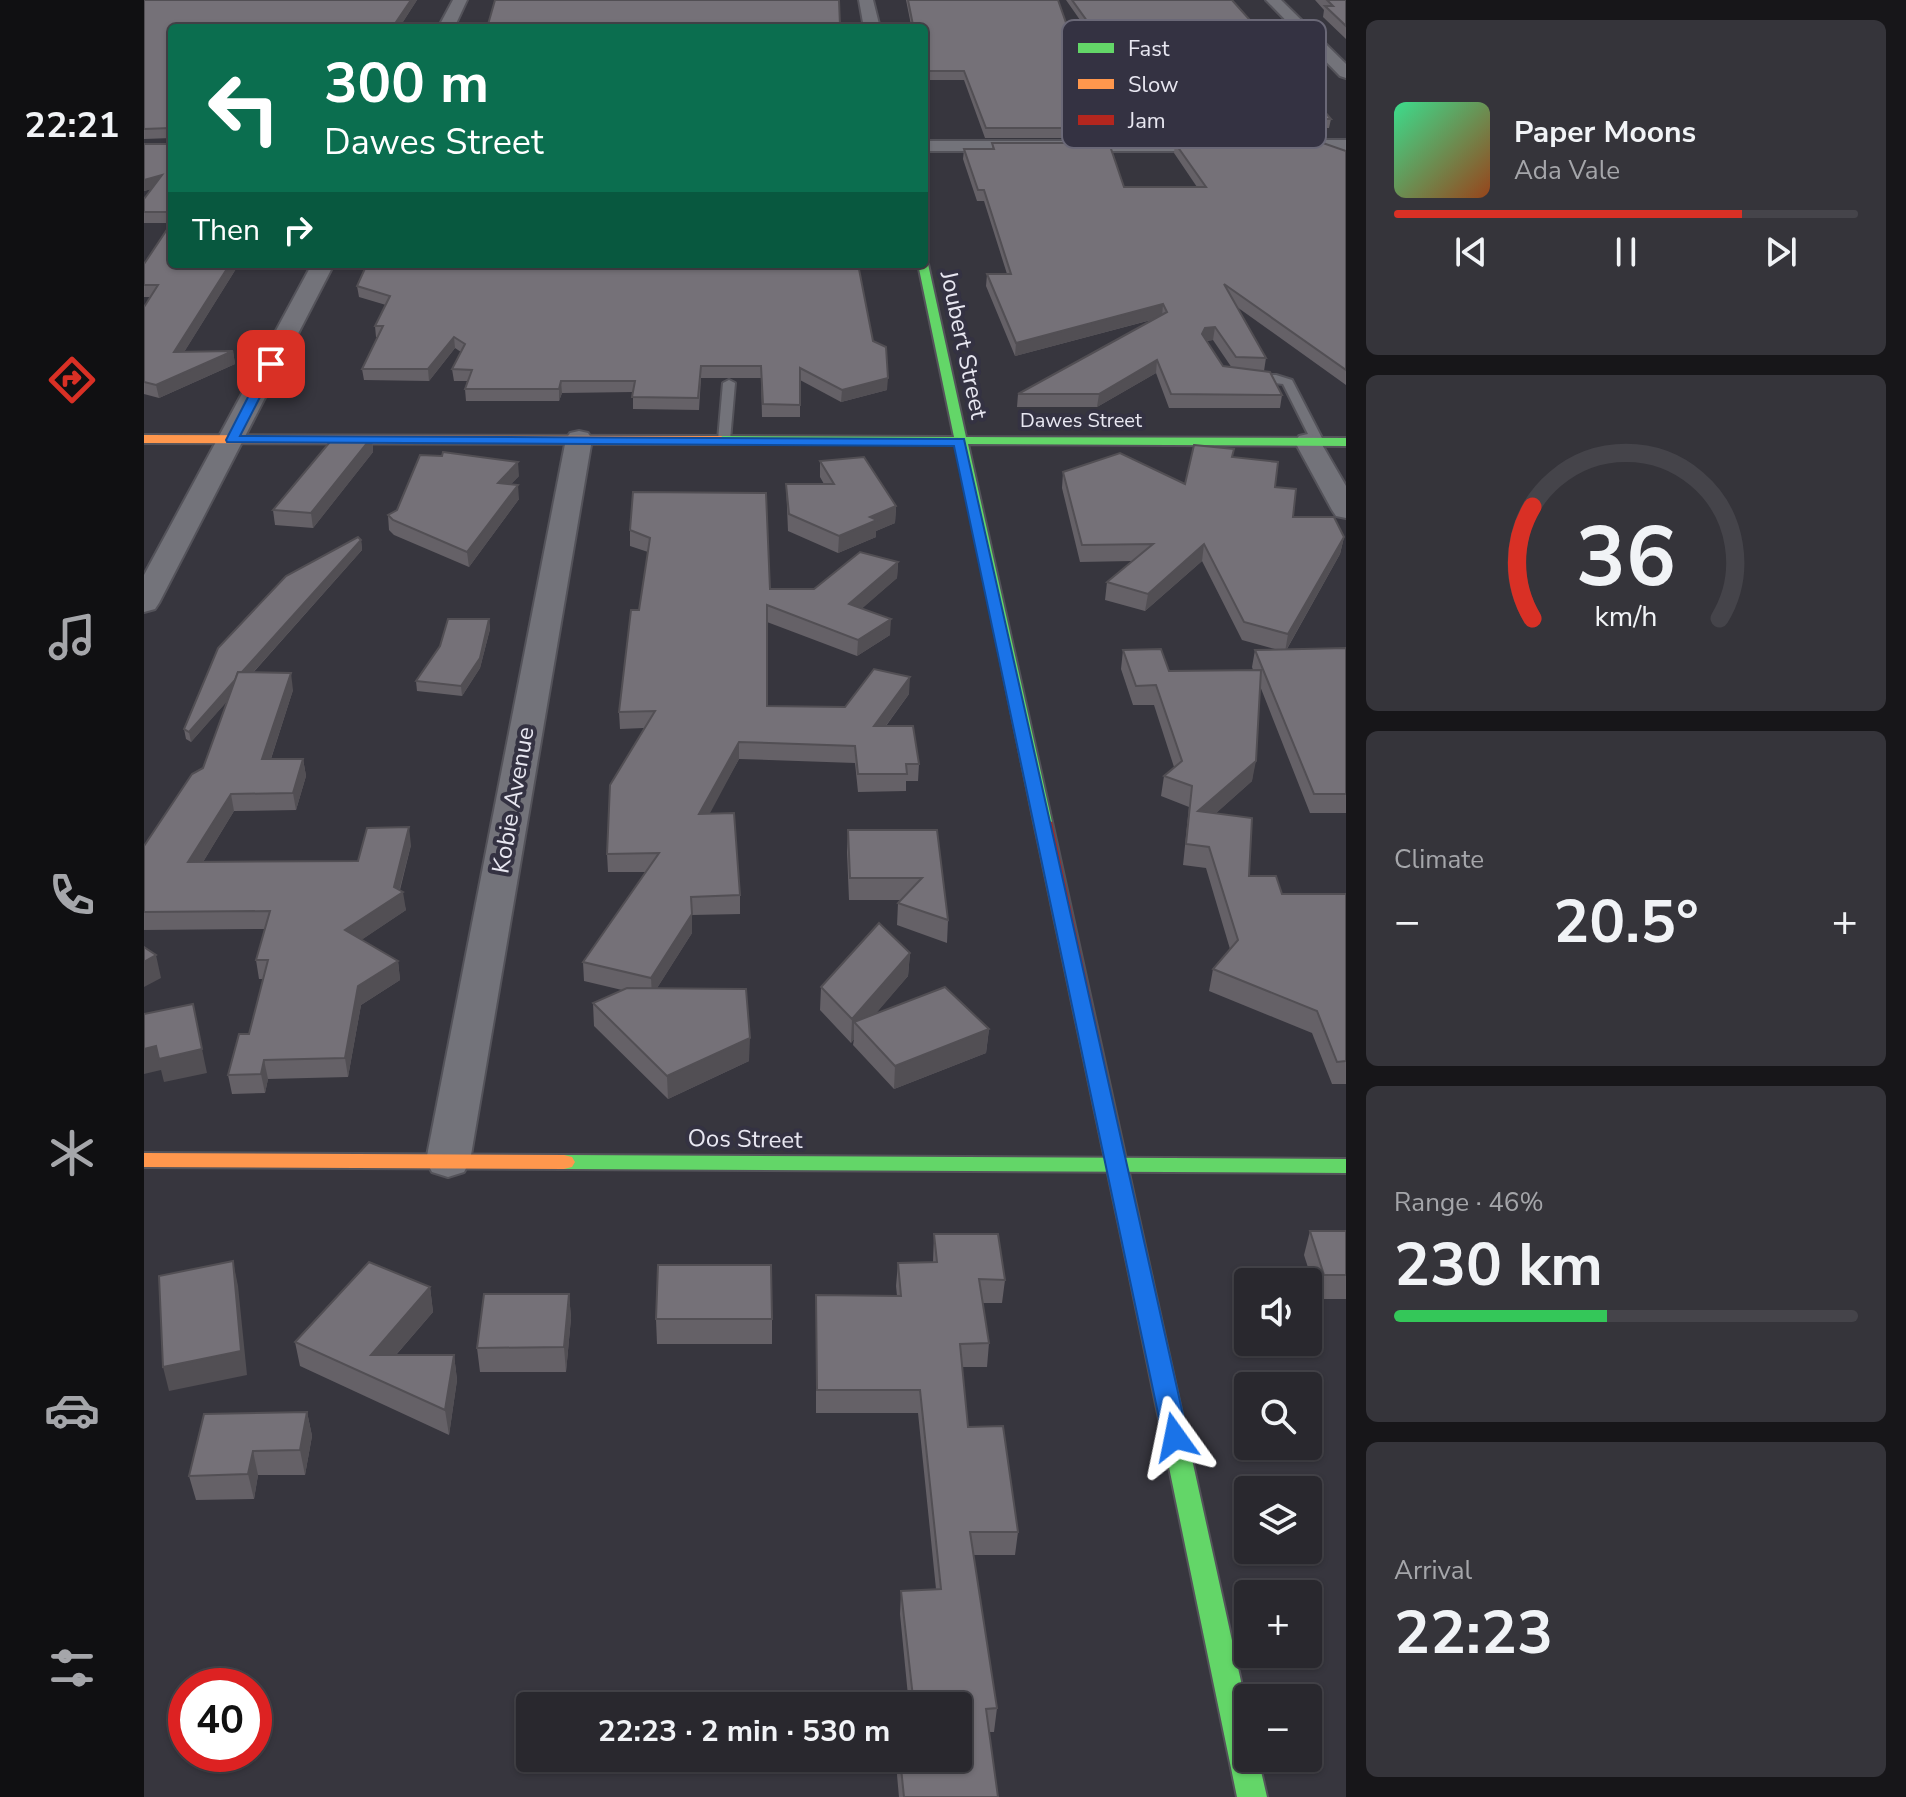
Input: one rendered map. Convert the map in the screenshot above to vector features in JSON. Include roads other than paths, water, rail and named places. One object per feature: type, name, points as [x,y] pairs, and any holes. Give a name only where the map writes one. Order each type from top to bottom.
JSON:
[{"type":"street","points":[[448,24],[460,0]]},
{"type":"street","points":[[866,0],[871,24]]},
{"type":"street","points":[[1273,0],[1293,20]]},
{"type":"street","points":[[1326,53],[1346,73]]},
{"type":"street","points":[[928,146],[1062,146]]},
{"type":"street","points":[[144,603],[321,268]]},
{"type":"street","name":"Joubert Street","points":[[924,268],[1252,1797]]},
{"type":"street","name":"Dawes Street","points":[[144,439],[1346,442]]},
{"type":"street","name":"Kobie Avenue","points":[[448,1161],[579,439]]},
{"type":"street","points":[[1313,442],[1346,510]]},
{"type":"street","name":"Oos Street","points":[[144,1160],[1346,1166]]},
{"type":"lane","points":[[1235,378],[1276,378],[1288,382],[1313,442]]},
{"type":"lane","points":[[724,440],[729,383]]}]
